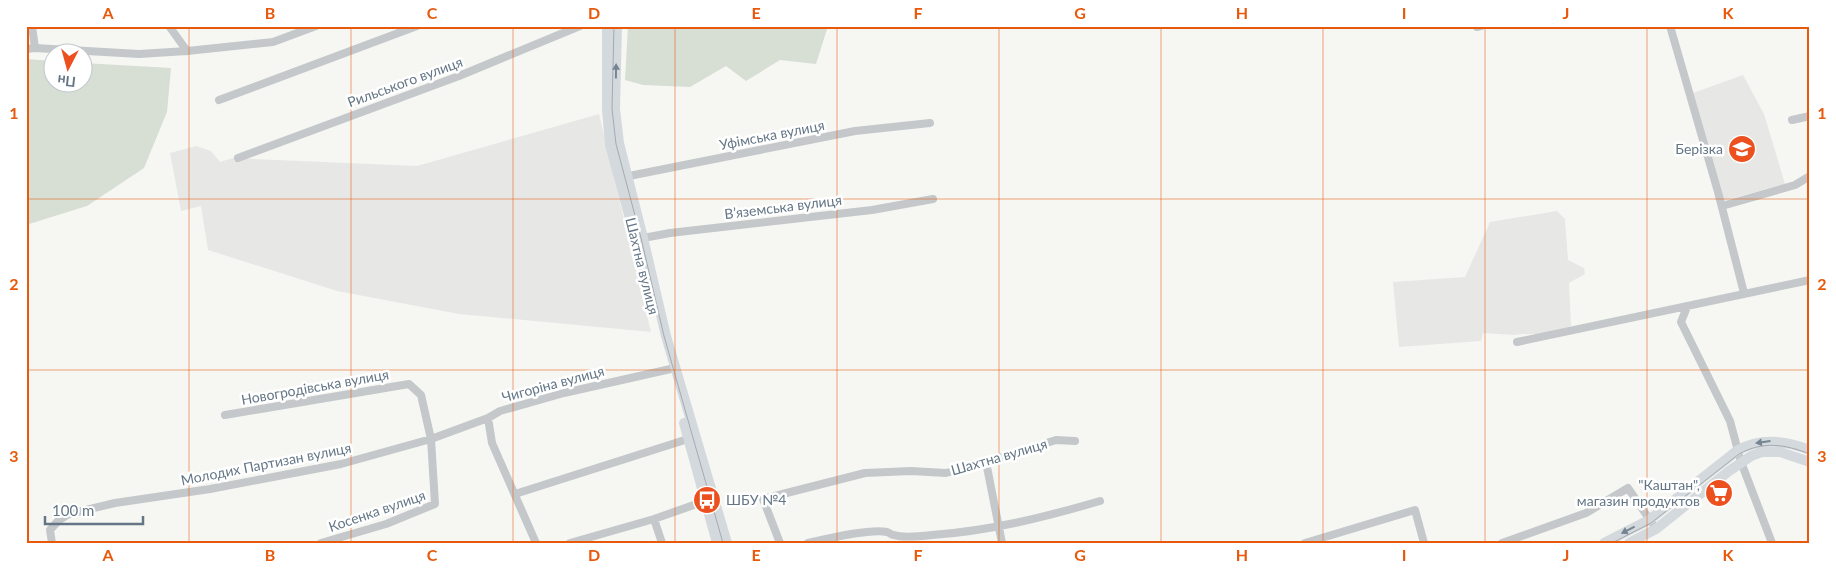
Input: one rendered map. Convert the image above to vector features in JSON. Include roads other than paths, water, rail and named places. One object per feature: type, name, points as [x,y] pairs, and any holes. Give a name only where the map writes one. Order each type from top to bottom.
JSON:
[{"type":"main road","name":"Шахтна вулиця","points":[[608,26],[607,109],[610,145],[624,177]]},
{"type":"main road","name":"Шахтна вулиця","points":[[617,26],[615,109],[624,177],[688,439],[708,500],[727,543]]},
{"type":"main road","name":"Шахтна вулиця","points":[[672,369],[708,500],[717,543]]},
{"type":"main road","points":[[1604,543],[1649,520],[1738,450],[1753,443],[1782,442],[1810,450]]},
{"type":"main road","points":[[1629,543],[1656,529],[1751,456],[1770,451],[1780,452],[1810,462]]},
{"type":"street","points":[[32,26],[35,48]]},
{"type":"street","points":[[169,26],[187,51]]},
{"type":"street","points":[[26,49],[139,54],[187,51],[273,42],[316,26]]},
{"type":"street","points":[[219,100],[417,26]]},
{"type":"street","name":"Рильського вулиця","points":[[238,158],[459,76],[580,26]]},
{"type":"street","points":[[1670,26],[1722,206],[1744,293]]},
{"type":"street","points":[[1792,120],[1810,116]]},
{"type":"street","name":"Уфімська вулиця","points":[[624,177],[855,131],[930,123]]},
{"type":"street","points":[[1722,206],[1794,186],[1810,176]]},
{"type":"street","name":"В’яземська вулиця","points":[[640,239],[670,233],[872,210],[934,199]]},
{"type":"street","points":[[1517,342],[1810,280]]},
{"type":"street","points":[[1687,307],[1681,322],[1730,421],[1741,462],[1772,543]]},
{"type":"street","name":"Чигоріна вулиця","points":[[536,543],[492,443],[488,418],[500,411],[564,393],[614,380],[672,369]]},
{"type":"street","name":"Новогродівська вулиця","points":[[225,415],[409,384],[421,395],[431,439]]},
{"type":"street","name":"Молодих Партизан вулиця","points":[[52,543],[50,530],[58,521],[69,514],[115,503],[210,489],[341,464],[431,439],[488,418]]},
{"type":"street","name":"Косенка вулиця","points":[[322,543],[386,524],[435,504],[431,439]]},
{"type":"street","points":[[515,494],[688,439]]},
{"type":"street","name":"Шахтна вулиця","points":[[780,543],[763,499],[865,473],[911,471],[946,473],[1056,440],[1075,441]]},
{"type":"street","points":[[986,462],[1002,543]]},
{"type":"street","points":[[1502,543],[1586,513],[1628,488],[1656,529]]},
{"type":"street","points":[[570,543],[654,519],[708,500]]},
{"type":"street","points":[[808,543],[835,537],[876,532],[888,532],[895,536],[932,535],[999,527],[1029,521],[1100,501]]},
{"type":"street","points":[[1305,543],[1415,510],[1424,543]]},
{"type":"street","points":[[654,519],[662,543]]},
{"type":"tram line","points":[[614,26],[612,109],[616,144],[664,336],[723,543]]},
{"type":"tram line","points":[[1612,543],[1651,523],[1739,454],[1757,447],[1774,445],[1810,454]]},
{"type":"place","name":"Берізка","points":[[1742,149]]},
{"type":"place","name":"\"Каштан\", магазин продуктов","points":[[1719,493]]},
{"type":"place","name":"ШБУ №4","points":[[707,500]]}]
